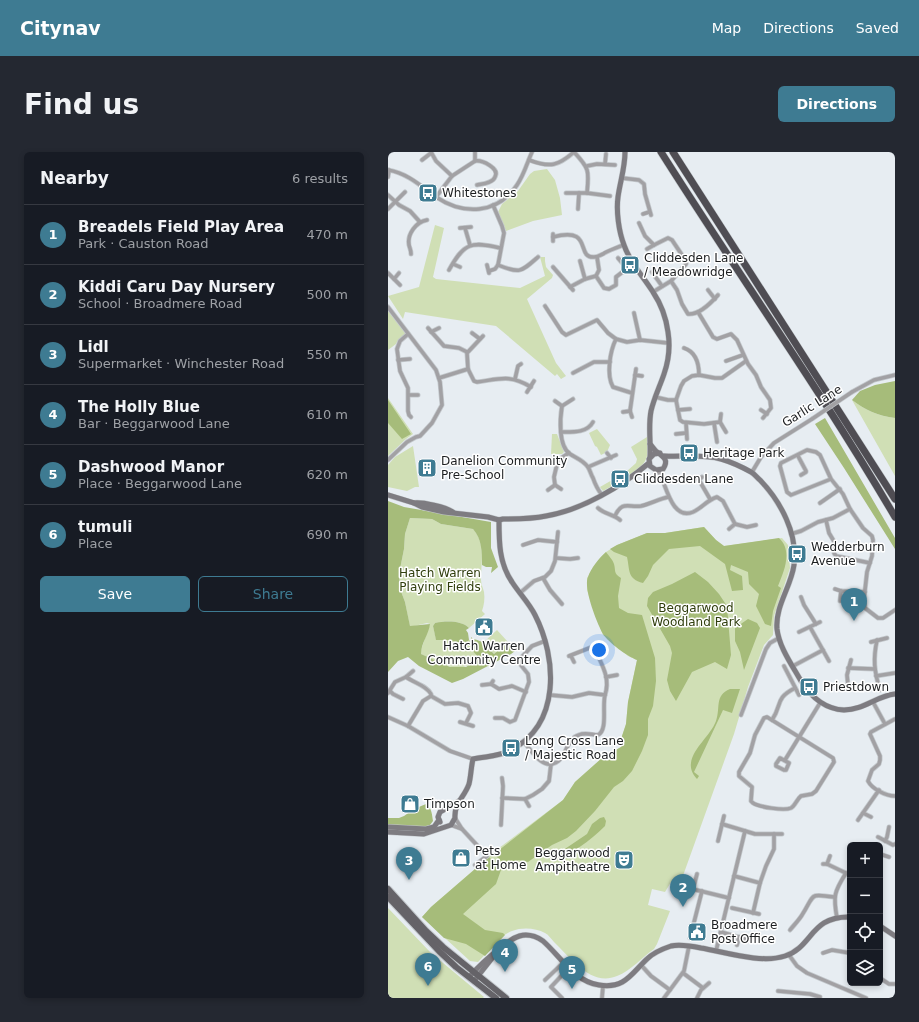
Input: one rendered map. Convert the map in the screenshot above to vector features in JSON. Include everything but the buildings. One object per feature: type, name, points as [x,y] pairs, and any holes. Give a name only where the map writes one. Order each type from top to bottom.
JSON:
[{"type":"highway","points":[[661,152],[746,285],[836,420],[895,517]]},
{"type":"highway","points":[[673,152],[895,499]]},
{"type":"main road","points":[[388,889],[443,948],[506,998]]},
{"type":"main road","points":[[388,897],[439,952],[496,998]]},
{"type":"street","points":[[474,152],[475,161]]},
{"type":"street","points":[[388,177],[389,170],[400,173],[449,205],[462,209],[481,209],[493,205],[505,198],[514,189],[522,176],[532,152]]},
{"type":"street","points":[[529,160],[552,166],[564,161],[574,152],[587,166],[588,193]]},
{"type":"street","points":[[625,152],[618,204],[620,232],[633,264],[653,292],[663,312],[667,328],[668,355],[665,370],[655,397],[650,422],[650,460],[658,469],[662,477],[668,497],[681,512],[686,514],[694,511],[710,499],[717,497],[723,500],[734,524]]},
{"type":"street","points":[[422,160],[431,153],[436,161],[452,176]]},
{"type":"street","points":[[605,164],[606,154]]},
{"type":"street","points":[[436,197],[452,176],[475,161],[481,161],[489,165],[495,171],[495,177],[491,181],[478,185],[475,181]]},
{"type":"street","points":[[587,166],[605,164],[615,165]]},
{"type":"street","points":[[622,178],[639,180],[644,184],[650,213],[643,214]]},
{"type":"street","points":[[388,209],[405,192]]},
{"type":"street","points":[[566,193],[588,193],[610,196]]},
{"type":"street","points":[[578,209],[579,193]]},
{"type":"street","points":[[388,195],[395,202],[410,211],[420,222]]},
{"type":"street","points":[[487,265],[489,272],[495,269],[498,265],[504,233],[493,205]]},
{"type":"street","points":[[411,254],[407,237],[420,222],[427,220]]},
{"type":"street","points":[[639,223],[645,236],[654,244]]},
{"type":"street","points":[[460,228],[471,227]]},
{"type":"street","points":[[465,228],[470,245]]},
{"type":"street","points":[[553,237],[566,235],[576,236],[582,241],[584,251],[591,257],[597,257],[624,245]]},
{"type":"street","points":[[647,249],[668,238],[672,240],[686,261],[671,281],[653,292]]},
{"type":"street","points":[[449,270],[456,256],[470,245],[479,244],[500,248]]},
{"type":"street","points":[[498,265],[515,271],[526,268],[534,262],[538,256]]},
{"type":"street","points":[[570,287],[585,279],[596,276],[599,270],[597,257]]},
{"type":"street","points":[[596,276],[604,288],[609,289],[618,286],[616,277],[625,270],[624,265],[618,258]]},
{"type":"street","points":[[580,261],[585,279]]},
{"type":"street","points":[[453,264],[460,266]]},
{"type":"street","points":[[553,267],[573,290]]},
{"type":"street","points":[[652,272],[662,286]]},
{"type":"street","points":[[388,273],[400,285]]},
{"type":"street","points":[[394,278],[399,273]]},
{"type":"street","points":[[671,281],[677,290],[685,312],[690,315],[698,312],[718,295]]},
{"type":"street","points":[[708,290],[715,299]]},
{"type":"street","points":[[545,306],[562,332],[566,335],[597,320],[616,340],[627,342],[640,340],[668,343]]},
{"type":"street","points":[[388,307],[434,366],[439,378],[442,405],[435,418],[420,436],[413,438],[403,445],[388,460]]},
{"type":"street","points":[[550,312],[555,309]]},
{"type":"street","points":[[698,312],[713,337],[717,338],[728,334],[733,335],[746,361],[770,400],[770,408],[767,414],[762,418]]},
{"type":"street","points":[[634,313],[638,322],[640,340]]},
{"type":"street","points":[[428,328],[444,346],[459,348],[467,352]]},
{"type":"street","points":[[431,332],[439,328]]},
{"type":"street","points":[[408,334],[398,343],[397,349],[400,373],[408,386],[408,411],[411,417]]},
{"type":"street","points":[[472,334],[482,337],[467,352],[468,368],[472,379],[477,382],[500,378],[515,378],[531,386]]},
{"type":"street","points":[[616,340],[612,347],[610,382],[613,387],[632,392]]},
{"type":"street","points":[[691,350],[695,346]]},
{"type":"street","points":[[684,348],[691,350],[699,364],[699,375]]},
{"type":"street","points":[[726,361],[743,355]]},
{"type":"street","points":[[398,360],[410,360]]},
{"type":"street","points":[[720,422],[704,424],[680,420],[676,400],[680,388],[684,381],[692,376],[699,375],[722,378],[746,361]]},
{"type":"street","points":[[513,362],[520,365],[515,378]]},
{"type":"street","points":[[573,373],[583,365],[594,362],[610,362]]},
{"type":"street","points":[[439,378],[468,368]]},
{"type":"street","points":[[632,417],[630,412],[636,369]]},
{"type":"street","points":[[635,375],[642,376]]},
{"type":"street","name":"Garlic Lane","points":[[752,472],[761,457],[774,443],[852,392],[874,380],[895,375]]},
{"type":"street","points":[[527,392],[534,381]]},
{"type":"street","points":[[409,395],[418,395]]},
{"type":"street","points":[[655,397],[676,400]]},
{"type":"street","points":[[562,406],[573,399]]},
{"type":"street","points":[[555,401],[562,406]]},
{"type":"street","points":[[562,406],[561,432],[564,443],[569,453],[580,459],[588,467],[602,495]]},
{"type":"street","points":[[678,410],[690,409]]},
{"type":"street","points":[[760,410],[767,414]]},
{"type":"street","points":[[623,412],[630,412]]},
{"type":"street","points":[[721,414],[720,422],[726,432]]},
{"type":"street","points":[[561,432],[578,432],[590,426],[592,422]]},
{"type":"street","points":[[686,422],[687,439]]},
{"type":"street","points":[[714,423],[718,442]]},
{"type":"street","points":[[590,426],[595,430]]},
{"type":"street","points":[[676,434],[686,433]]},
{"type":"street","points":[[650,444],[662,454],[666,463]]},
{"type":"street","points":[[832,480],[794,494],[789,494],[787,492],[780,463],[798,456],[808,450],[816,452],[820,455],[832,480],[840,489],[850,509],[863,528],[872,536],[872,556],[867,572],[864,604],[865,608],[878,618],[882,618],[895,610]]},
{"type":"street","points":[[549,460],[558,460],[569,453]]},
{"type":"street","points":[[607,453],[611,458]]},
{"type":"street","points":[[388,495],[422,507],[444,512],[454,512],[499,520],[524,519],[549,516],[580,506],[602,495],[639,471],[654,454],[678,457],[698,456],[715,458],[729,462],[752,472],[775,498],[783,512],[791,534],[794,563],[792,574],[778,616],[777,627],[779,638],[808,692],[820,703],[845,710],[857,709],[887,695],[895,694]]},
{"type":"street","points":[[588,467],[616,455]]},
{"type":"street","points":[[798,456],[806,471],[801,475]]},
{"type":"street","points":[[639,471],[658,469],[678,457]]},
{"type":"street","points":[[558,460],[554,477],[555,485],[561,489]]},
{"type":"street","points":[[694,478],[701,478],[710,499]]},
{"type":"street","points":[[548,490],[555,485]]},
{"type":"street","points":[[820,503],[840,489]]},
{"type":"street","points":[[615,516],[621,507],[626,505],[639,506],[668,497]]},
{"type":"street","points":[[598,508],[602,512],[615,516],[620,520]]},
{"type":"street","points":[[791,534],[801,531],[818,522],[833,518],[850,509]]},
{"type":"street","points":[[388,717],[408,726],[450,751],[473,759],[503,754],[511,750],[524,742],[540,724],[550,695],[549,663],[545,641],[535,615],[510,579],[502,558],[499,541],[499,520]]},
{"type":"street","points":[[826,520],[829,533],[835,543],[834,553],[836,556],[870,563]]},
{"type":"street","points":[[734,524],[748,527],[756,524]]},
{"type":"street","points":[[729,529],[734,524]]},
{"type":"street","points":[[520,593],[534,581],[543,578],[551,571],[556,558],[558,532]]},
{"type":"street","points":[[523,545],[538,540],[557,542]]},
{"type":"street","points":[[556,558],[578,558]]},
{"type":"street","points":[[543,578],[550,590],[562,604]]},
{"type":"street","points":[[835,589],[841,591],[865,592]]},
{"type":"street","points":[[840,601],[841,591]]},
{"type":"street","points":[[799,632],[818,623],[804,605],[801,596]]},
{"type":"street","points":[[799,607],[804,605]]},
{"type":"street","points":[[869,610],[873,606]]},
{"type":"street","points":[[810,627],[829,661]]},
{"type":"street","points":[[741,715],[766,648],[770,643],[779,638]]},
{"type":"street","points":[[870,642],[887,638]]},
{"type":"street","points":[[877,640],[874,655],[874,669],[880,690]]},
{"type":"street","points":[[495,718],[499,721],[503,718],[510,722],[515,720],[529,684],[527,672],[520,664],[520,659],[532,646],[545,641]]},
{"type":"street","points":[[524,742],[542,762],[551,764],[560,760],[577,735],[598,735],[602,732],[604,724],[603,704],[607,688],[606,677],[595,646],[570,656],[574,662]]},
{"type":"street","points":[[793,666],[823,650]]},
{"type":"street","points":[[848,685],[847,675],[851,660]]},
{"type":"street","points":[[784,666],[798,695]]},
{"type":"street","points":[[848,668],[874,669]]},
{"type":"street","points":[[402,699],[389,692],[395,682],[406,677],[413,671]]},
{"type":"street","points":[[876,676],[895,673]]},
{"type":"street","points":[[606,677],[617,675]]},
{"type":"street","points":[[406,677],[427,689],[431,696],[445,704],[458,703],[468,706],[471,713],[466,724]]},
{"type":"street","points":[[482,686],[492,683],[499,688],[512,686],[526,692]]},
{"type":"street","points":[[772,720],[775,716],[778,704],[784,694],[795,688]]},
{"type":"street","points":[[550,695],[572,698],[590,693],[605,695]]},
{"type":"street","points":[[408,726],[423,701],[431,696]]},
{"type":"street","points":[[873,702],[885,724]]},
{"type":"street","points":[[785,760],[820,703]]},
{"type":"street","points":[[767,717],[798,737],[833,758],[834,762],[816,791],[812,794],[801,796],[794,805],[788,809],[768,808],[753,804],[751,801],[752,787],[739,776],[739,772],[750,753],[755,735],[764,718],[767,717]]},
{"type":"street","points":[[895,719],[871,732],[870,734],[880,756],[880,760],[872,770],[868,781],[886,796],[895,796]]},
{"type":"street","points":[[460,722],[473,726]]},
{"type":"street","points":[[388,827],[426,829],[434,827],[439,820],[438,817],[440,812],[460,800],[464,795],[469,784],[473,759]]},
{"type":"street","points":[[502,798],[526,799],[533,795],[548,783],[551,764]]},
{"type":"street","points":[[501,825],[504,786],[502,778]]},
{"type":"street","points":[[858,820],[879,790]]},
{"type":"street","points":[[526,799],[529,806]]},
{"type":"street","points":[[388,832],[426,833],[448,826],[455,816],[460,800]]},
{"type":"street","points":[[447,809],[455,816],[462,829],[487,856],[475,865]]},
{"type":"street","points":[[863,813],[871,817]]},
{"type":"street","points":[[718,841],[724,816]]},
{"type":"street","points":[[439,820],[442,824],[462,829]]},
{"type":"street","points":[[722,824],[755,834],[782,834]]},
{"type":"street","points":[[885,841],[889,827]]},
{"type":"street","points":[[716,951],[745,831]]},
{"type":"street","points":[[753,913],[760,882],[774,849],[774,834]]},
{"type":"street","points":[[878,837],[893,845],[895,844]]},
{"type":"street","points":[[883,855],[890,857]]},
{"type":"street","points":[[830,856],[825,864],[846,873],[840,882],[834,897],[837,918]]},
{"type":"street","points":[[693,889],[697,874]]},
{"type":"street","points":[[734,876],[760,882]]},
{"type":"street","points":[[680,886],[729,898]]},
{"type":"street","points":[[690,938],[702,891]]},
{"type":"street","points":[[790,930],[802,916],[809,900],[819,895],[834,897]]},
{"type":"street","points":[[732,908],[759,914]]},
{"type":"street","points":[[794,917],[798,921]]},
{"type":"street","points":[[471,979],[492,954],[514,937],[522,935],[531,935],[543,941],[577,975],[592,984],[602,986],[614,985],[623,982],[634,974],[648,958],[663,949],[675,946],[765,959],[774,959],[789,955],[802,945],[818,927],[825,922],[837,918],[847,917]]},
{"type":"street","points":[[883,928],[895,936]]},
{"type":"street","points":[[721,932],[748,940]]},
{"type":"street","points":[[738,945],[739,937]]},
{"type":"street","points":[[664,998],[684,973],[689,947]]},
{"type":"street","points":[[823,953],[832,950],[847,952]]},
{"type":"street","points":[[789,955],[797,966],[806,973],[866,998]]},
{"type":"street","points":[[545,980],[564,962]]},
{"type":"street","points":[[641,965],[651,976],[670,990]]},
{"type":"street","points":[[562,998],[552,989],[552,986],[565,972]]},
{"type":"street","points":[[684,973],[703,988]]},
{"type":"street","points":[[551,975],[557,981]]},
{"type":"street","points":[[883,980],[889,984],[895,984]]},
{"type":"street","points":[[697,998],[703,988],[709,983]]},
{"type":"street","points":[[602,986],[602,998]]},
{"type":"street","points":[[778,991],[802,993],[820,997]]},
{"type":"street","points":[[802,993],[802,998]]},
{"type":"green space","points":[[547,169],[555,180],[560,198],[562,215],[533,221],[506,231],[498,212],[502,204],[518,191],[530,174],[534,171]]},
{"type":"green space","points":[[435,225],[444,228],[433,277],[436,279],[520,288],[545,276],[540,257],[545,257],[546,267],[553,275],[552,278],[527,299],[556,363],[566,376],[561,379],[557,374],[555,376],[496,326],[405,312],[403,319],[388,296],[419,287]]},
{"type":"green space","points":[[388,311],[406,334],[388,350]]},
{"type":"green space","points":[[895,381],[895,418],[872,412],[852,400],[860,391],[875,385]]},
{"type":"green space","points":[[388,398],[413,434],[388,456]]},
{"type":"green space","points":[[388,400],[411,434],[402,439],[388,423]]},
{"type":"green space","points":[[852,400],[872,412],[895,418],[895,476]]},
{"type":"green space","points":[[825,418],[895,538],[895,549],[815,424]]},
{"type":"green space","points":[[597,429],[610,445],[607,452],[601,455],[589,433]]},
{"type":"green space","points":[[552,434],[557,434],[564,452],[562,454],[551,454]]},
{"type":"green space","points":[[647,437],[648,454],[641,467],[622,481],[603,491],[600,487],[626,472],[636,463],[637,459],[631,447]]},
{"type":"green space","points":[[413,446],[419,487],[415,487],[407,491],[388,487],[388,465],[395,457]]},
{"type":"green space","points":[[388,501],[404,507],[491,522],[491,548],[498,567],[491,573],[492,567],[482,565],[480,541],[473,529],[441,524],[432,519],[410,518],[405,534],[399,586],[405,602],[410,626],[430,624],[422,646],[421,654],[450,667],[466,667],[479,658],[472,650],[471,637],[485,644],[494,654],[508,642],[515,651],[463,679],[452,683],[419,666],[408,657],[398,661],[388,672]]},
{"type":"green space","name":"Hatch Warren Playing Fields","points":[[410,518],[432,519],[441,524],[473,529],[480,540],[482,553],[481,582],[484,592],[484,604],[482,611],[485,614],[469,628],[466,625],[457,622],[435,623],[433,626],[436,639],[438,640],[449,640],[465,644],[468,640],[470,640],[471,645],[479,658],[464,667],[451,667],[421,654],[430,624],[427,623],[410,627],[405,602],[399,586],[405,534]]},
{"type":"green space","name":"Beggarwood Woodland Park","points":[[704,527],[724,546],[782,538],[788,545],[790,568],[774,616],[773,635],[764,645],[748,687],[734,734],[680,884],[671,882],[665,892],[652,889],[648,905],[670,911],[657,944],[654,949],[627,971],[617,976],[608,978],[599,978],[582,969],[567,956],[548,935],[533,929],[520,929],[507,933],[498,940],[478,962],[470,961],[422,917],[431,907],[499,848],[563,800],[575,782],[602,758],[621,747],[622,736],[626,724],[628,702],[637,660],[628,656],[603,635],[587,590],[587,578],[600,558],[617,545],[647,533],[665,533]]},
{"type":"green space","points":[[704,527],[724,546],[779,538],[783,543],[786,549],[785,568],[778,586],[781,588],[773,611],[771,626],[765,624],[756,606],[759,594],[749,584],[748,572],[731,565],[730,570],[742,576],[743,590],[732,591],[725,564],[700,546],[669,549],[653,565],[643,583],[634,579],[630,573],[627,557],[610,549],[647,533],[665,533]]},
{"type":"green space","points":[[606,552],[612,559],[616,573],[621,578],[618,596],[619,608],[628,613],[642,615],[655,658],[656,681],[653,706],[648,719],[648,735],[632,771],[623,781],[614,787],[595,811],[576,831],[567,838],[552,845],[528,862],[518,860],[511,868],[506,866],[494,854],[563,800],[575,782],[602,758],[621,747],[622,736],[626,724],[628,702],[637,660],[618,649],[606,638],[600,629],[591,606],[587,589],[588,577],[596,563]]},
{"type":"green space","points":[[695,572],[708,582],[727,606],[731,655],[727,669],[715,662],[692,672],[676,701],[670,691],[667,680],[672,653],[670,646],[647,606],[648,598],[653,592]]},
{"type":"green space","points":[[748,619],[757,623],[760,628],[744,670],[740,652],[735,641],[735,628]]},
{"type":"green space","points":[[457,622],[466,625],[469,628],[466,630],[469,640],[465,644],[449,640],[436,640],[433,626],[435,623]]},
{"type":"green space","points":[[497,630],[508,642],[494,654],[484,642]]},
{"type":"green space","points":[[730,689],[740,689],[732,713],[723,710],[694,772],[699,776],[697,779],[691,770],[692,757],[714,726],[720,699],[725,692]]},
{"type":"green space","points":[[426,804],[431,810],[432,814],[433,821],[430,825],[424,827],[388,826],[388,818],[399,818]]},
{"type":"green space","points":[[604,817],[606,821],[605,826],[593,837],[574,850],[552,860],[556,855],[587,834],[592,824]]},
{"type":"green space","points":[[489,857],[501,870],[496,884],[463,914],[485,930],[503,933],[505,935],[485,956],[466,944],[444,938],[422,917],[431,907]]},
{"type":"green space","points":[[388,908],[431,953],[484,997],[388,998]]},
{"type":"place","name":"Whitestones","points":[[428,193]]},
{"type":"place","name":"Cliddesden Lane / Meadowridge","points":[[630,265]]},
{"type":"place","name":"Heritage Park","points":[[689,453]]},
{"type":"place","name":"Danelion Community Pre-School","points":[[427,468]]},
{"type":"place","name":"Cliddesden Lane","points":[[620,479]]},
{"type":"place","name":"Wedderburn Avenue","points":[[797,554]]},
{"type":"place","name":"Breadels Field Play Area","points":[[854,621]]},
{"type":"place","name":"Hatch Warren Community Centre","points":[[484,627]]},
{"type":"place","name":"Priestdown","points":[[809,687]]},
{"type":"place","name":"Long Cross Lane / Majestic Road","points":[[511,748]]},
{"type":"place","name":"Timpson","points":[[410,804]]},
{"type":"place","name":"Pets at Home","points":[[461,858]]},
{"type":"place","name":"Beggarwood Ampitheatre","points":[[624,860]]},
{"type":"place","name":"Lidl","points":[[409,880]]},
{"type":"place","name":"Kiddi Caru Day Nursery","points":[[683,907]]},
{"type":"place","name":"Broadmere Post Office","points":[[697,932]]},
{"type":"place","name":"The Holly Blue","points":[[505,972]]},
{"type":"place","name":"tumuli","points":[[428,986]]},
{"type":"place","name":"Dashwood Manor","points":[[572,989]]}]
